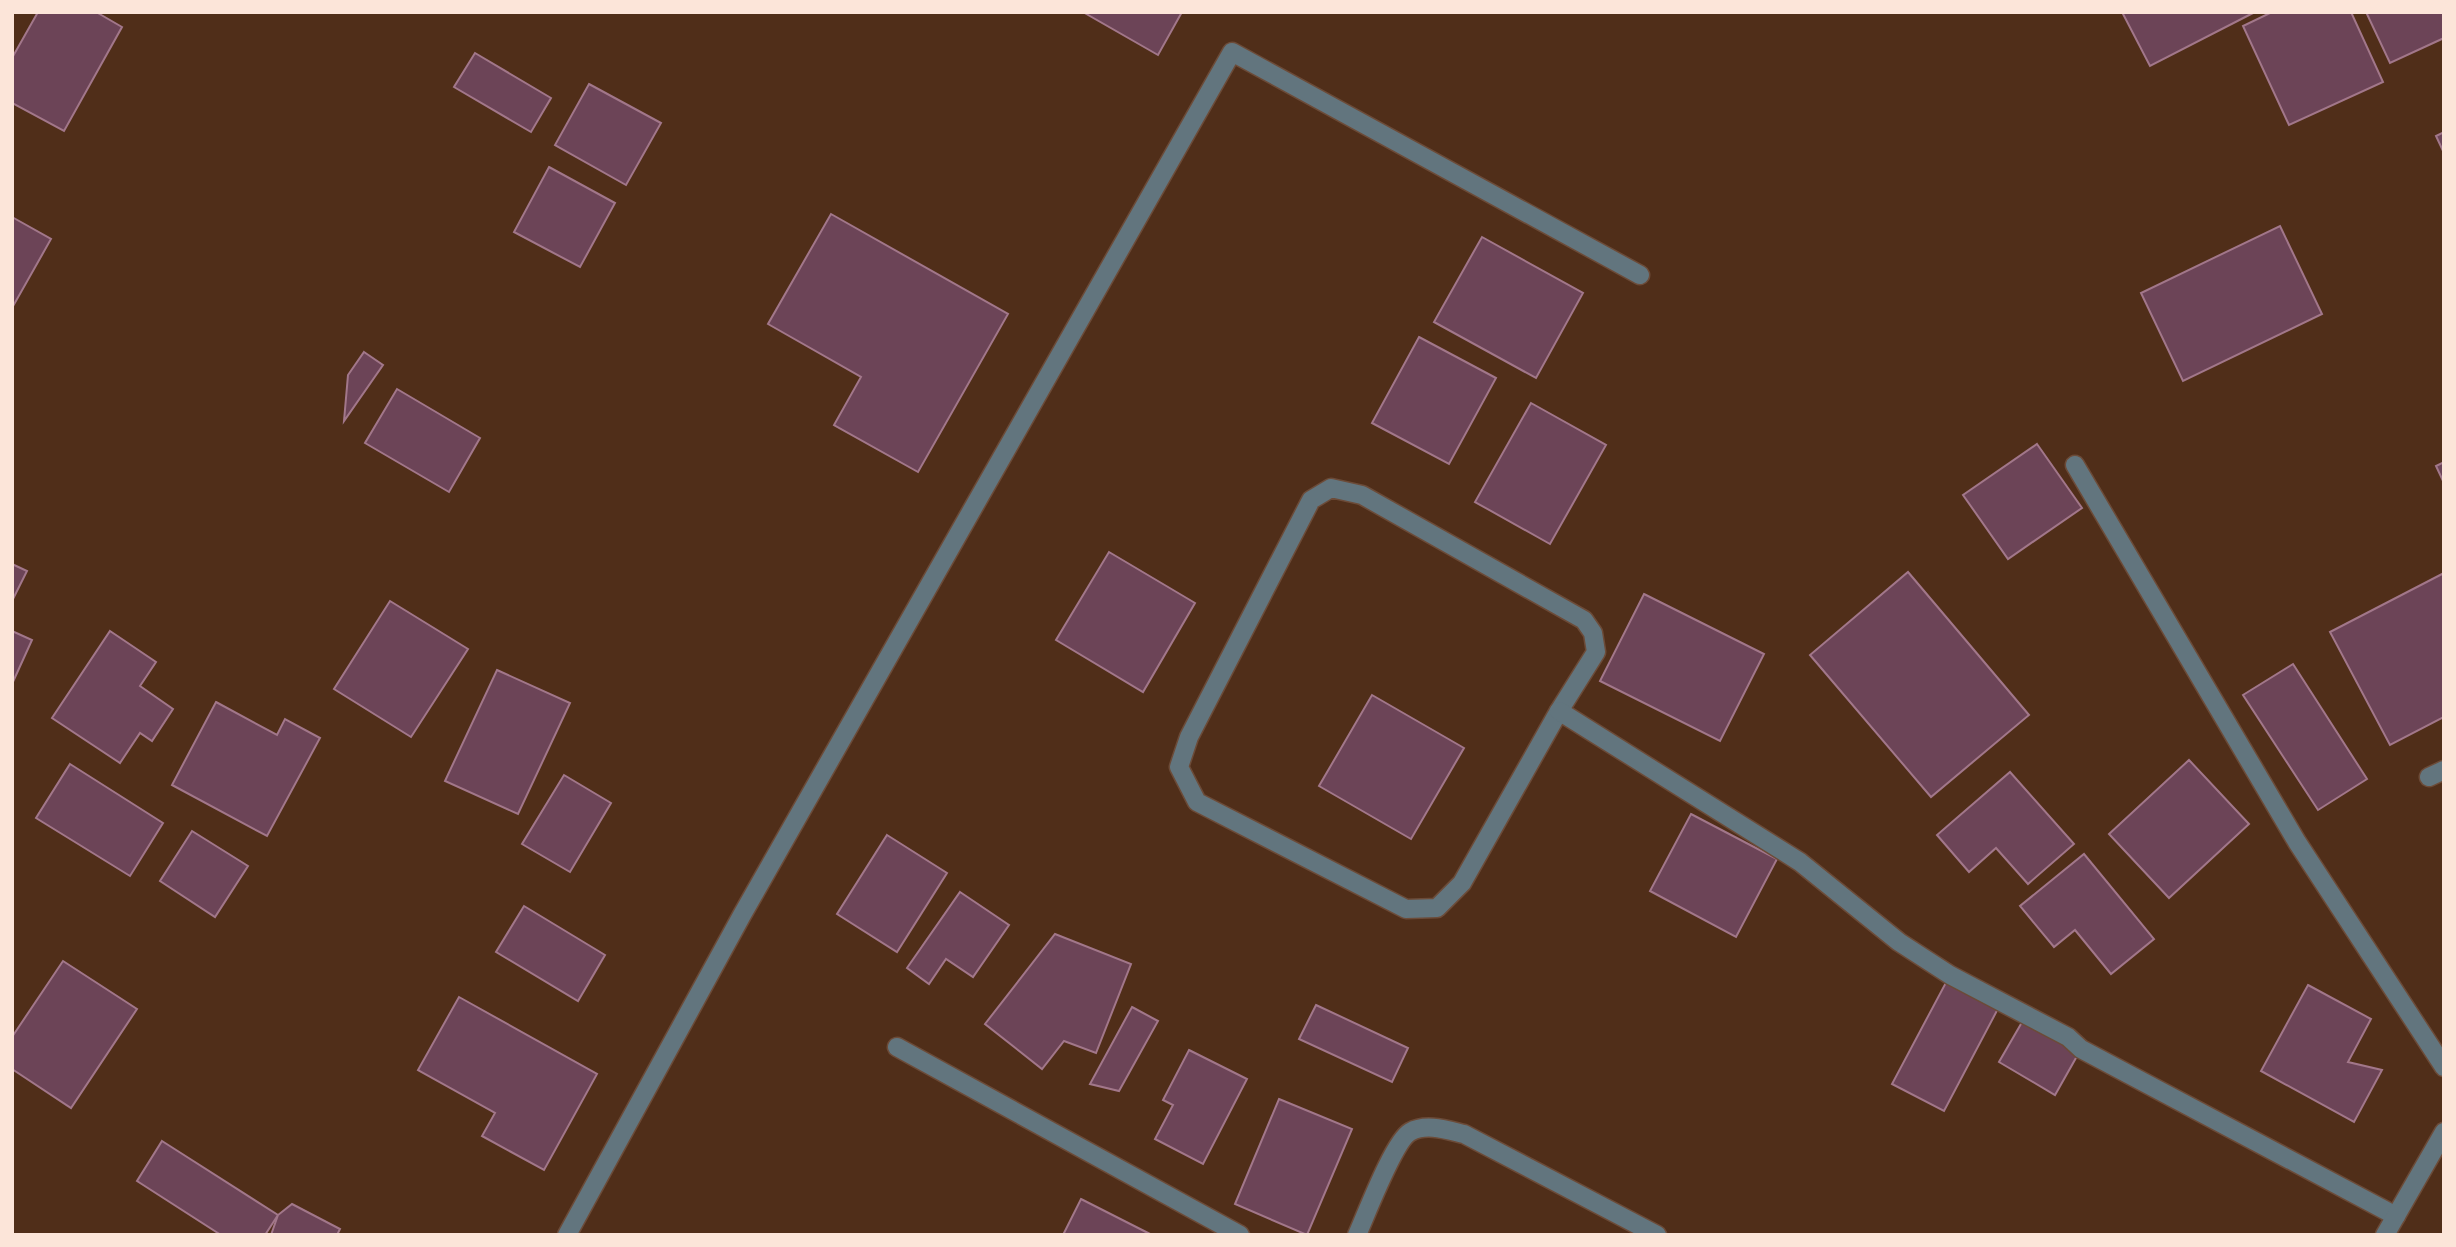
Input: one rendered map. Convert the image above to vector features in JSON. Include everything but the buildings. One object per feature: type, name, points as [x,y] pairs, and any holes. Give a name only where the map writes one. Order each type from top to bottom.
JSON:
[{"type":"street","points":[[567,1235],[749,903],[1232,52],[1640,275]]},
{"type":"street","points":[[2074,465],[2297,842],[2444,1067]]},
{"type":"street","points":[[1331,488],[1362,495],[1584,620],[1593,633],[1596,652],[1559,711],[1462,883],[1437,908],[1406,909],[1197,802],[1179,767],[1189,737],[1311,500],[1331,488]]},
{"type":"street","points":[[1559,711],[1800,862],[1899,942],[1950,975],[2068,1037],[2081,1049],[2396,1216]]},
{"type":"street","points":[[897,1047],[1240,1235]]},
{"type":"street","points":[[1357,1235],[1396,1149],[1409,1132],[1432,1127],[1464,1134],[1657,1235]]},
{"type":"street","points":[[2385,1235],[2444,1132]]}]
